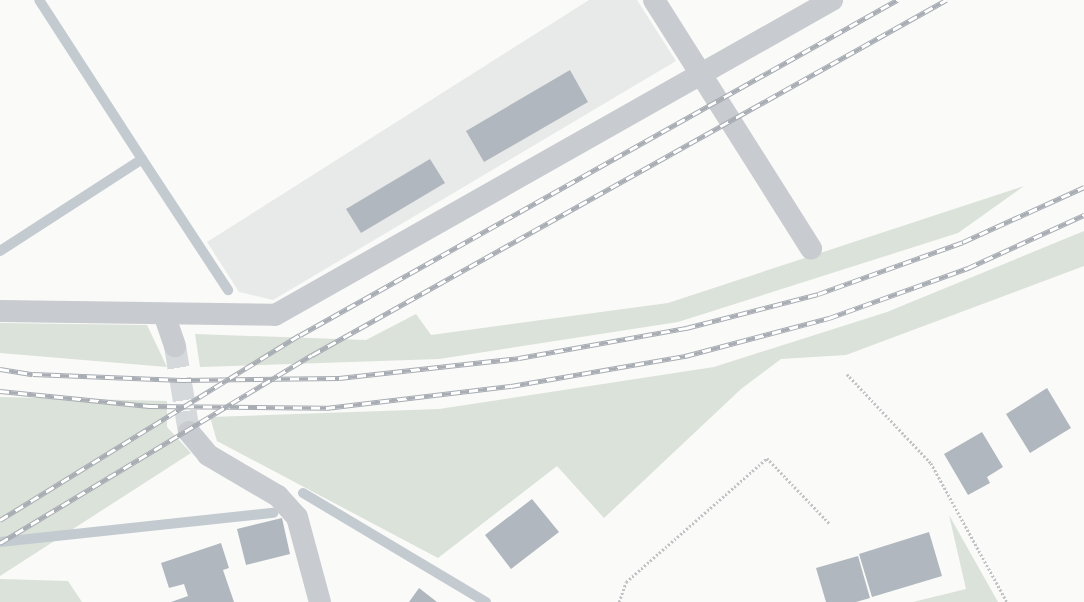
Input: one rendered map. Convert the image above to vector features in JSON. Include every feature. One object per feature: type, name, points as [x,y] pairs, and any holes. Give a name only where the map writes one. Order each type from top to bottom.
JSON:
[{"type":"street","points":[[654,0],[811,248]]},
{"type":"street","points":[[0,311],[275,315],[700,73],[832,0]]},
{"type":"street","points":[[164,314],[175,346]]},
{"type":"street","points":[[190,432],[208,455],[278,496],[296,517],[320,602]]},
{"type":"path","points":[[847,374],[931,463],[1007,602]]},
{"type":"path","points":[[619,602],[626,582],[766,458],[830,524]]},
{"type":"shaded area","points":[[589,0],[637,0],[676,61],[273,300],[239,292],[207,242]]},
{"type":"shaded area","points":[[1024,186],[958,233],[678,322],[439,359],[200,367],[195,334],[366,340],[416,314],[431,335],[668,303]]},
{"type":"shaded area","points":[[1084,231],[1084,266],[846,355],[781,359],[741,389],[604,518],[557,466],[438,558],[217,441],[210,417],[439,409],[714,367],[887,312]]},
{"type":"shaded area","points":[[0,323],[147,325],[167,367],[0,353]]},
{"type":"shaded area","points":[[0,397],[167,401],[167,427],[191,453],[0,576]]},
{"type":"shaded area","points":[[949,515],[998,602],[913,602],[966,589]]},
{"type":"shaded area","points":[[0,579],[68,581],[82,602],[0,602]]},
{"type":"building","points":[[570,70],[588,102],[484,162],[466,131]]},
{"type":"building","points":[[430,159],[445,183],[361,233],[346,209]]},
{"type":"building","points":[[1047,388],[1071,428],[1030,453],[1006,414]]},
{"type":"building","points":[[982,432],[1003,467],[987,477],[990,483],[968,495],[944,454]]},
{"type":"building","points":[[532,499],[559,532],[511,569],[485,535]]},
{"type":"building","points":[[282,518],[290,554],[246,565],[237,529]]},
{"type":"building","points":[[929,532],[942,576],[872,597],[859,554]]},
{"type":"building","points":[[221,543],[229,568],[223,570],[234,602],[171,602],[188,596],[184,584],[169,588],[161,563]]},
{"type":"building","points":[[858,556],[870,598],[856,602],[826,602],[816,568]]},
{"type":"building","points":[[419,588],[437,602],[409,602]]},
{"type":"waterway","points":[[0,251],[142,159],[39,0]]},
{"type":"waterway","points":[[142,159],[228,290]]},
{"type":"waterway","points":[[303,493],[486,602]]},
{"type":"waterway","points":[[0,542],[273,513]]},
{"type":"tunnel","points":[[175,346],[189,432]]},
{"type":"railway","points":[[0,520],[300,335],[897,0]]},
{"type":"railway","points":[[0,543],[312,355],[946,0]]},
{"type":"railway","points":[[0,369],[33,374],[182,380],[339,378],[519,358],[686,328],[818,294],[963,242],[1084,187]]},
{"type":"railway","points":[[0,391],[149,406],[326,408],[511,386],[685,356],[829,318],[968,268],[1084,215]]}]
